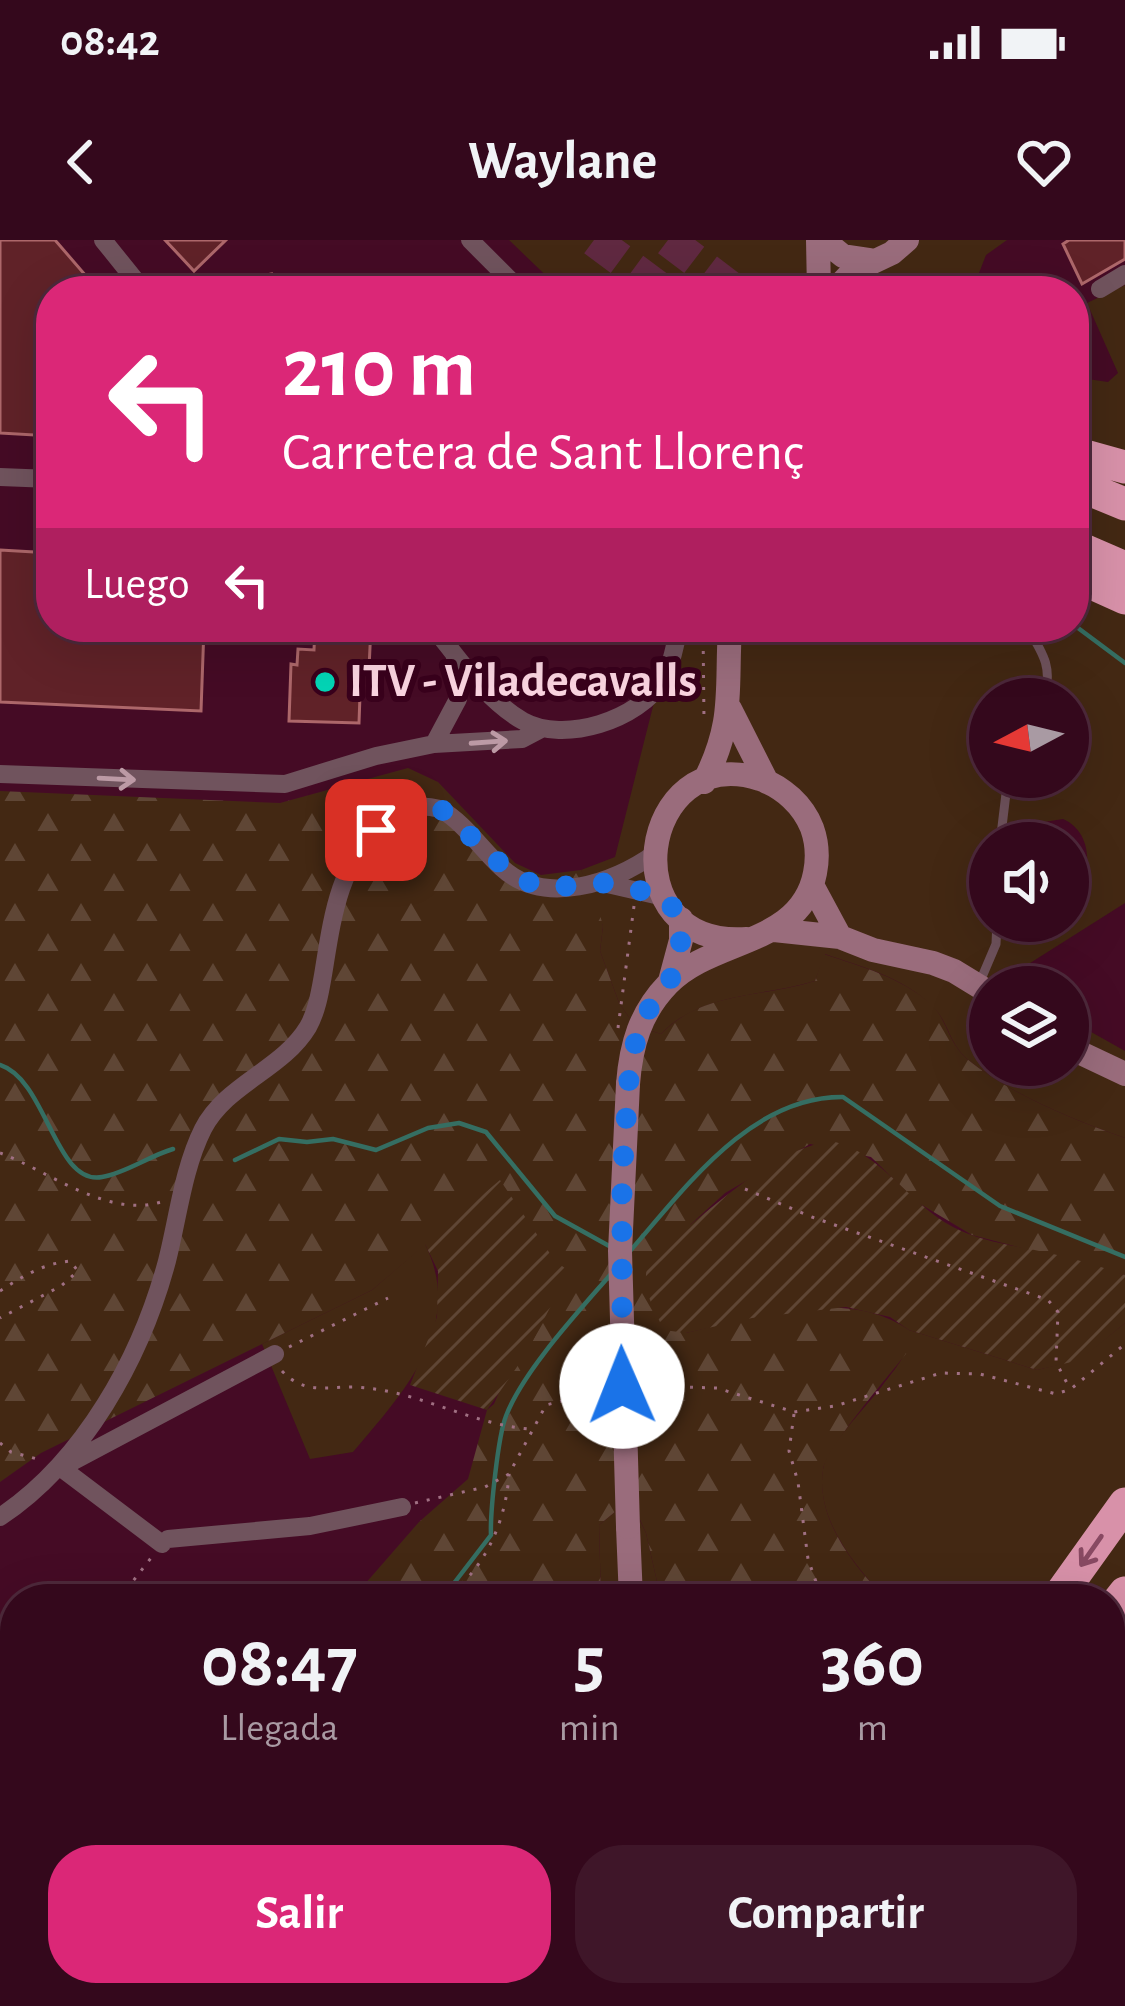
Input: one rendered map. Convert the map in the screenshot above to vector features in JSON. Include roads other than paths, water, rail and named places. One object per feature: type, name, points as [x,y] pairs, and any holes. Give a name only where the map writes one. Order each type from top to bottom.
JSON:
[{"type":"highway","points":[[1089,457],[1125,467]]},
{"type":"highway","points":[[1089,469],[1125,481]]},
{"type":"highway","points":[[1089,489],[1125,504]]},
{"type":"highway","points":[[1089,530],[1125,546]]},
{"type":"highway","points":[[1089,552],[1125,568]]},
{"type":"highway","points":[[1089,581],[1125,598]]},
{"type":"highway","points":[[1069,1584],[1125,1504]]},
{"type":"street","points":[[103,240],[132,276]]},
{"type":"street","points":[[470,240],[506,276]]},
{"type":"street","points":[[820,240],[843,256],[870,260]]},
{"type":"street","points":[[819,276],[820,240]]},
{"type":"street","points":[[851,276],[907,240]]},
{"type":"street","points":[[1100,289],[1125,274]]},
{"type":"street","points":[[0,477],[36,478]]},
{"type":"street","points":[[446,642],[504,706],[541,729]]},
{"type":"street","points":[[0,774],[285,784],[434,743],[523,740],[541,729],[575,728],[639,707],[661,683],[674,642]]},
{"type":"street","points":[[704,782],[721,748],[730,709],[730,642]]},
{"type":"street","points":[[434,743],[458,699],[454,652]]},
{"type":"street","points":[[730,709],[767,782]]},
{"type":"street","points":[[670,981],[712,954],[774,930],[800,908],[812,885],[817,859],[812,827],[794,800],[767,782],[735,775],[704,782],[681,796],[658,829],[654,854],[656,877],[681,919],[712,936],[747,939]]},
{"type":"street","points":[[0,1517],[43,1486],[60,1467],[140,1342],[208,1120],[279,1059],[310,1022],[343,878],[376,830],[395,813],[412,806],[440,808],[505,872],[551,888],[598,882],[654,854]]},
{"type":"street","points":[[598,882],[664,896]]},
{"type":"street","points":[[812,885],[840,937]]},
{"type":"street","points":[[631,1584],[620,1251],[628,1084],[637,1029],[670,981],[681,940],[681,919]]},
{"type":"street","points":[[774,930],[840,937],[954,970],[969,980]]},
{"type":"street","points":[[1089,1057],[1125,1074]]},
{"type":"street","points":[[60,1467],[275,1354]]},
{"type":"street","points":[[60,1467],[165,1541],[332,1523],[402,1507]]},
{"type":"lane","points":[[1036,642],[1049,678]]},
{"type":"waterway","points":[[1089,636],[1125,663]]},
{"type":"waterway","points":[[0,1065],[16,1074],[29,1090],[61,1149],[86,1175],[111,1175],[173,1149]]},
{"type":"waterway","points":[[630,1251],[698,1174],[750,1128],[810,1101],[843,1097],[1000,1206],[1125,1257]]},
{"type":"waterway","points":[[235,1160],[279,1139],[333,1139],[376,1150],[428,1128],[459,1123],[486,1132],[555,1216],[611,1247]]},
{"type":"waterway","points":[[453,1584],[491,1535],[500,1440],[514,1398],[553,1342],[611,1274]]},
{"type":"tunnel","points":[[594,240],[643,276]]},
{"type":"tunnel","points":[[668,240],[715,276]]},
{"type":"place","name":"ITV - Viladecavalls","points":[[325,682]]}]
